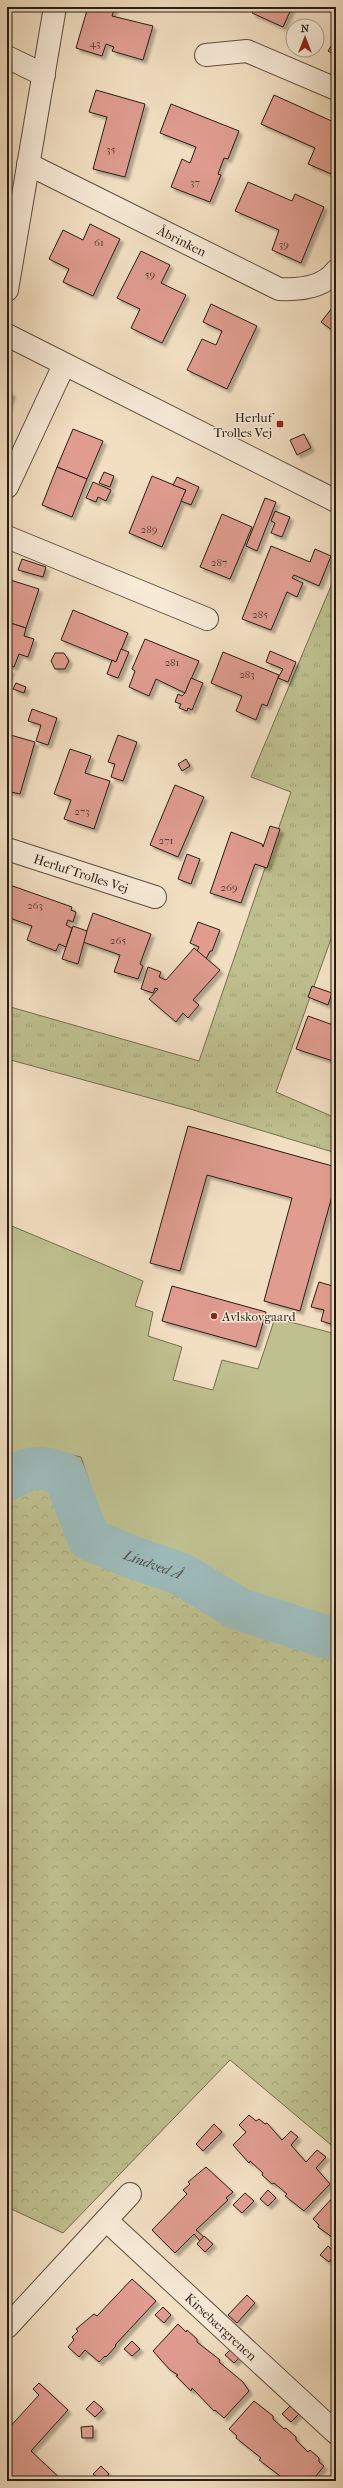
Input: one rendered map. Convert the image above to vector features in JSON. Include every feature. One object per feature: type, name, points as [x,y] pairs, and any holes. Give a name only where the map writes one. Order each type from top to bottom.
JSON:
[{"type":"street","points":[[7,290],[55,7]]},
{"type":"street","points":[[206,55],[248,51],[336,89]]},
{"type":"street","points":[[7,57],[44,75]]},
{"type":"street","name":"Åbrinken","points":[[28,164],[279,289],[293,290],[308,288],[336,271]]},
{"type":"street","points":[[7,335],[336,501]]},
{"type":"street","points":[[7,486],[12,464],[64,365]]},
{"type":"street","points":[[7,537],[207,619]]},
{"type":"street","name":"Herluf Trolles Vej","points":[[7,849],[155,897]]},
{"type":"street","points":[[7,2327],[130,2194]]},
{"type":"street","name":"Kirsebærgrenen","points":[[106,2220],[336,2433]]},
{"type":"green space","points":[[336,574],[336,925],[276,1092],[336,1118],[336,1153],[190,1109],[7,1059],[7,1006],[199,1061],[291,792],[251,777]]},
{"type":"green space","points":[[7,1224],[143,1281],[135,1306],[153,1312],[148,1336],[182,1347],[173,1380],[213,1390],[222,1360],[258,1369],[275,1318],[336,1334],[336,1611],[328,1627],[104,1527],[81,1457],[47,1449],[7,1467]]},
{"type":"green space","points":[[47,1449],[81,1457],[104,1527],[336,1630],[336,2149],[230,2060],[63,2233],[7,2207],[7,1467]]},
{"type":"green space","points":[[336,1611],[336,1630],[328,1627]]},
{"type":"building","points":[[88,7],[115,7],[112,16],[153,26],[143,60],[112,51],[114,47],[106,44],[102,56],[76,48]]},
{"type":"building","points":[[255,7],[292,7],[287,18],[285,18],[283,27],[252,13]]},
{"type":"building","points":[[336,38],[336,56],[328,51]]},
{"type":"building","points":[[96,90],[145,104],[125,177],[93,169],[107,117],[89,112]]},
{"type":"building","points":[[274,95],[336,123],[336,176],[308,164],[315,148],[261,124]]},
{"type":"building","points":[[171,104],[239,131],[228,159],[224,158],[218,174],[221,175],[210,202],[171,187],[182,159],[190,163],[196,147],[160,133]]},
{"type":"building","points":[[248,182],[292,201],[295,194],[324,207],[301,263],[272,250],[279,230],[235,211]]},
{"type":"building","points":[[90,224],[120,239],[93,296],[63,282],[69,269],[49,259],[63,230],[83,240]]},
{"type":"building","points":[[141,251],[170,265],[161,283],[186,295],[162,343],[131,328],[140,309],[117,298]]},
{"type":"building","points":[[336,303],[336,333],[321,322]]},
{"type":"building","points":[[211,304],[257,326],[227,389],[187,370],[202,339],[216,345],[222,331],[203,322]]},
{"type":"building","points":[[7,391],[12,393],[7,408]]},
{"type":"building","points":[[73,429],[103,441],[87,479],[57,467]]},
{"type":"building","points":[[304,434],[311,448],[297,455],[290,440]]},
{"type":"building","points":[[57,467],[87,479],[72,517],[42,505]]},
{"type":"building","points":[[104,472],[114,476],[110,487],[99,483]]},
{"type":"building","points":[[152,476],[186,490],[162,547],[129,533]]},
{"type":"building","points":[[177,477],[199,487],[191,505],[181,501],[186,490],[173,485]]},
{"type":"building","points":[[93,482],[111,490],[106,501],[98,497],[96,502],[86,498]]},
{"type":"building","points":[[265,498],[276,502],[257,551],[246,546]]},
{"type":"building","points":[[275,511],[290,517],[282,537],[271,533],[275,523],[271,521]]},
{"type":"building","points":[[222,514],[252,527],[230,579],[200,567]]},
{"type":"building","points":[[271,546],[310,562],[315,549],[331,556],[319,586],[294,575],[292,578],[303,583],[297,597],[287,592],[271,630],[242,619]]},
{"type":"building","points":[[22,559],[46,567],[43,577],[18,570]]},
{"type":"building","points":[[7,579],[39,589],[26,628],[7,622]]},
{"type":"building","points":[[73,610],[128,633],[116,662],[61,640]]},
{"type":"building","points":[[7,622],[26,628],[24,636],[34,639],[28,657],[19,654],[14,667],[7,665]]},
{"type":"building","points":[[145,639],[199,661],[185,693],[156,679],[149,696],[129,687],[135,671],[132,669]]},
{"type":"building","points":[[121,649],[129,652],[118,678],[107,674],[112,660],[116,662]]},
{"type":"building","points":[[270,651],[296,662],[288,682],[278,678],[283,669],[266,662]]},
{"type":"building","points":[[223,652],[279,675],[267,706],[262,704],[256,720],[236,711],[242,696],[211,683]]},
{"type":"building","points":[[55,653],[64,653],[69,661],[65,669],[55,669],[51,661]]},
{"type":"building","points":[[7,669],[11,670],[7,683]]},
{"type":"building","points":[[191,678],[203,683],[192,710],[188,708],[187,711],[179,708],[181,704],[175,702],[178,694],[182,696],[185,693]]},
{"type":"building","points":[[16,683],[26,687],[24,693],[13,689]]},
{"type":"building","points":[[32,709],[57,718],[48,745],[36,741],[41,725],[28,721]]},
{"type":"building","points":[[7,734],[35,742],[20,794],[7,791]]},
{"type":"building","points":[[118,735],[137,742],[123,781],[111,777],[115,764],[108,762]]},
{"type":"building","points":[[70,749],[91,756],[85,773],[110,781],[94,829],[64,819],[71,800],[54,794]]},
{"type":"building","points":[[186,759],[190,766],[182,771],[178,764]]},
{"type":"building","points":[[175,785],[204,797],[178,857],[150,845]]},
{"type":"building","points":[[270,826],[280,829],[267,868],[255,864],[241,903],[210,893],[231,832],[262,844],[263,847]]},
{"type":"building","points":[[187,854],[200,859],[191,884],[178,879]]},
{"type":"building","points":[[7,884],[72,907],[71,910],[76,912],[73,922],[68,920],[66,925],[72,928],[66,947],[59,944],[56,951],[27,940],[32,926],[7,917]]},
{"type":"building","points":[[93,913],[151,934],[140,964],[143,966],[138,979],[114,972],[120,955],[83,942]]},
{"type":"building","points":[[198,922],[220,930],[212,951],[210,951],[206,959],[197,951],[199,947],[190,943]]},
{"type":"building","points":[[73,926],[87,931],[78,964],[62,959]]},
{"type":"building","points":[[194,948],[220,970],[193,1000],[199,1005],[188,1018],[183,1013],[176,1022],[149,999],[158,989],[155,988],[153,993],[141,989],[148,967],[161,972],[159,977],[166,980]]},
{"type":"building","points":[[312,986],[332,993],[328,1005],[308,997]]},
{"type":"building","points":[[308,1016],[336,1026],[336,1062],[296,1049]]},
{"type":"building","points":[[336,1063],[336,1077],[332,1076]]},
{"type":"building","points":[[188,1126],[336,1167],[336,1182],[300,1311],[264,1301],[292,1198],[207,1175],[180,1271],[150,1263]]},
{"type":"building","points":[[319,1282],[336,1287],[336,1314],[333,1313],[331,1324],[321,1321],[324,1310],[311,1307]]},
{"type":"building","name":"Avlskovgaard","points":[[172,1286],[266,1312],[256,1347],[162,1321]]},
{"type":"building","points":[[249,2115],[256,2121],[259,2119],[265,2124],[267,2123],[282,2140],[291,2131],[298,2137],[291,2145],[306,2162],[317,2150],[326,2157],[316,2168],[330,2184],[304,2211],[285,2196],[287,2194],[262,2175],[263,2173],[250,2161],[249,2163],[233,2145],[246,2132],[239,2125]]},
{"type":"building","points":[[214,2124],[222,2132],[203,2151],[196,2144]]},
{"type":"building","points":[[206,2167],[233,2192],[226,2198],[228,2200],[196,2230],[204,2237],[200,2241],[194,2234],[175,2253],[152,2230],[187,2194],[183,2190],[190,2184],[188,2182]]},
{"type":"building","points":[[268,2190],[276,2198],[268,2206],[260,2199]]},
{"type":"building","points":[[245,2193],[254,2201],[242,2213],[233,2205]]},
{"type":"building","points":[[336,2194],[336,2240],[318,2227],[319,2225],[313,2219]]},
{"type":"building","points":[[204,2236],[213,2244],[205,2252],[197,2244]]},
{"type":"building","points":[[328,2246],[336,2253],[329,2262],[320,2255]]},
{"type":"building","points":[[132,2279],[156,2301],[115,2345],[116,2346],[106,2357],[105,2356],[99,2362],[85,2350],[79,2357],[68,2347],[74,2340],[72,2337],[78,2331],[76,2329],[94,2314],[97,2316]]},
{"type":"building","points":[[247,2295],[255,2303],[237,2323],[228,2315]]},
{"type":"building","points":[[163,2307],[171,2315],[164,2323],[155,2315]]},
{"type":"building","points":[[178,2324],[186,2332],[187,2330],[197,2339],[197,2342],[220,2360],[219,2362],[243,2382],[249,2391],[224,2418],[215,2410],[214,2411],[192,2388],[191,2391],[176,2376],[178,2375],[170,2370],[153,2351]]},
{"type":"building","points":[[132,2341],[140,2349],[132,2356],[124,2349]]},
{"type":"building","points":[[233,2347],[242,2355],[234,2363],[225,2355]]},
{"type":"building","points":[[39,2383],[68,2410],[31,2451],[63,2481],[16,2481],[7,2473],[7,2430],[39,2395],[33,2389]]},
{"type":"building","points":[[94,2401],[103,2409],[95,2417],[86,2409]]},
{"type":"building","points":[[254,2401],[273,2416],[273,2419],[284,2429],[286,2428],[296,2437],[296,2440],[308,2452],[310,2450],[319,2458],[319,2462],[324,2466],[312,2481],[282,2481],[284,2479],[259,2460],[261,2458],[236,2438],[237,2436],[229,2429]]},
{"type":"building","points":[[290,2406],[299,2414],[291,2422],[282,2414]]},
{"type":"building","points":[[93,2426],[93,2438],[82,2438],[81,2427]]},
{"type":"building","points":[[101,2466],[109,2474],[102,2481],[93,2474]]},
{"type":"waterway","name":"Lindved Å","points":[[7,1480],[22,1472],[34,1468],[47,1469],[64,1474],[89,1539],[124,1554],[183,1575],[239,1609],[336,1640]]},
{"type":"place","name":"Herluf Trolles Vej","points":[[280,424]]},
{"type":"place","name":"Avlskovgaard","points":[[214,1316]]}]
